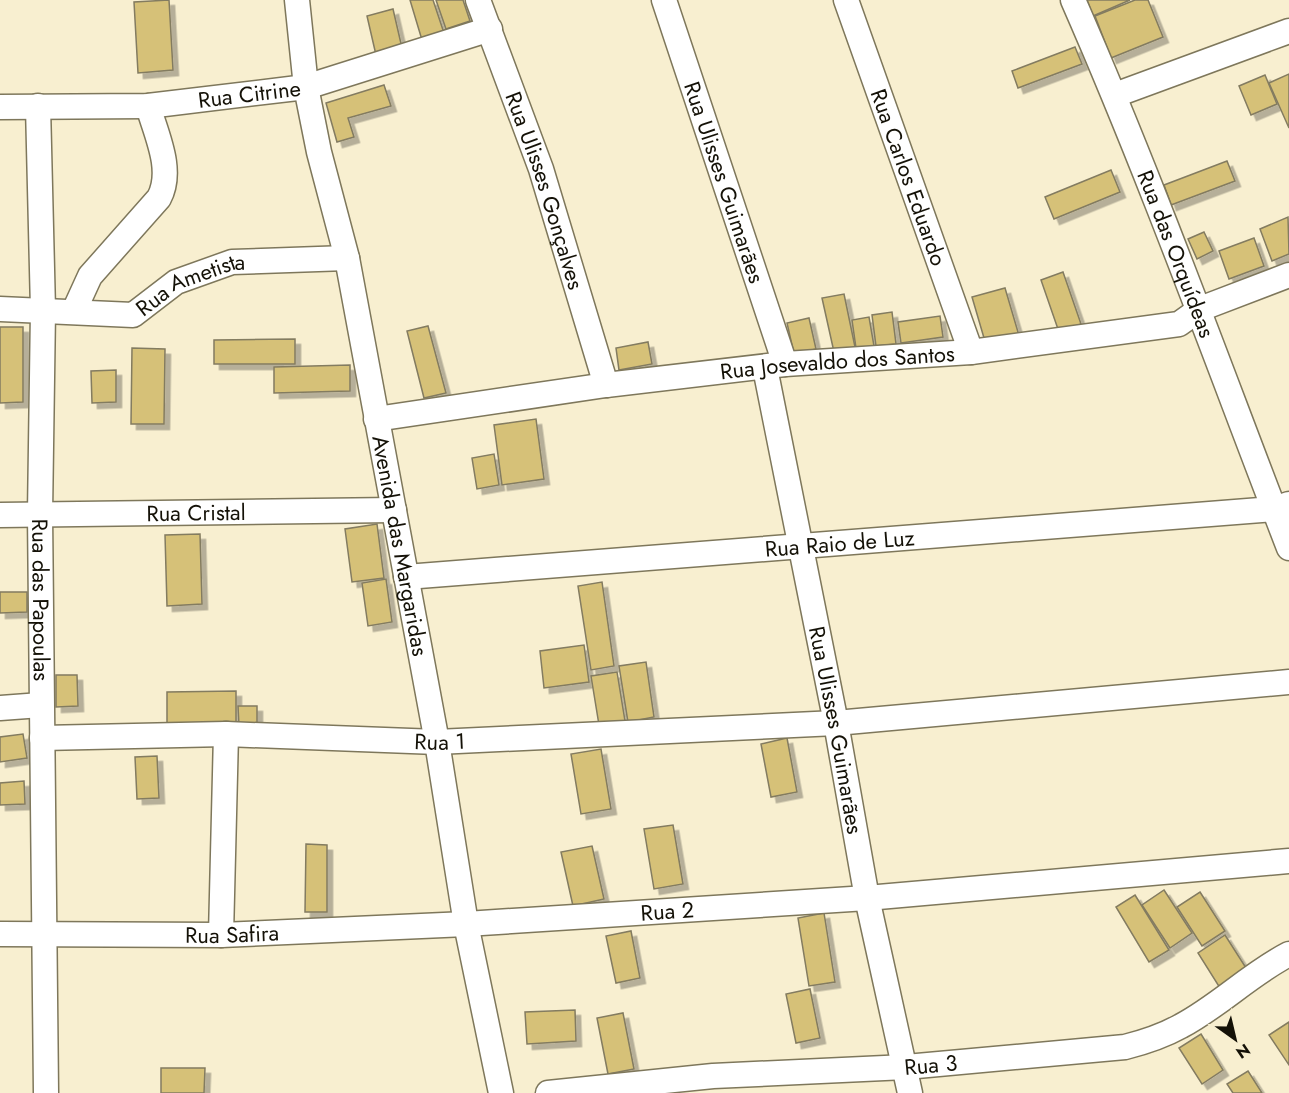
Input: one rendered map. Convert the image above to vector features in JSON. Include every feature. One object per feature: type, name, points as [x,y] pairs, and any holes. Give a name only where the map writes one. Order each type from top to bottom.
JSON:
[{"type":"street","name":"Avenida das Margaridas","points":[[297,0],[306,87],[319,152],[347,258],[437,742],[466,924],[501,1093]]},
{"type":"street","name":"Rua Ulisses Gonçalves","points":[[478,0],[542,169],[606,385]]},
{"type":"street","name":"Rua Ulisses Guimarães","points":[[664,0],[775,366],[799,546],[836,723],[867,898],[910,1093]]},
{"type":"street","name":"Rua Carlos Eduardo","points":[[846,0],[971,352]]},
{"type":"street","name":"Rua das Orquídeas","points":[[1073,0],[1115,95],[1200,309],[1282,506],[1289,548]]},
{"type":"street","name":"Rua Citrine","points":[[0,107],[148,106],[306,87],[490,29]]},
{"type":"street","points":[[1115,95],[1289,31]]},
{"type":"street","name":"Rua das Papoulas","points":[[38,106],[43,310],[40,514],[46,1093]]},
{"type":"street","points":[[74,311],[90,276],[159,198],[165,186],[166,174],[148,106]]},
{"type":"street","name":"Rua Ametista","points":[[0,309],[133,315],[176,282],[231,262],[347,258]]},
{"type":"street","name":"Rua Josevaldo dos Santos","points":[[376,419],[606,385],[775,366],[971,352],[1179,324],[1200,309],[1289,275]]},
{"type":"street","name":"Rua Raio de Luz","points":[[406,577],[1282,506]]},
{"type":"street","name":"Rua Cristal","points":[[0,515],[394,510]]},
{"type":"street","name":"Rua 1","points":[[42,738],[226,734],[437,742],[836,723],[1289,682]]},
{"type":"street","points":[[0,708],[41,705]]},
{"type":"street","points":[[221,935],[226,734]]},
{"type":"street","name":"Rua 2","points":[[466,924],[867,898],[1289,861]]},
{"type":"street","name":"Rua Safira","points":[[0,934],[221,935],[466,924]]},
{"type":"street","name":"Rua 3","points":[[548,1093],[714,1085],[1125,1047],[1159,1037],[1184,1025],[1289,954]]},
{"type":"building","points":[[169,0],[173,70],[138,73],[134,2]]},
{"type":"building","points":[[410,0],[433,0],[444,33],[422,40]]},
{"type":"building","points":[[436,0],[463,0],[470,21],[446,29]]},
{"type":"building","points":[[1087,0],[1130,0],[1093,16]]},
{"type":"building","points":[[1135,0],[1148,0],[1163,37],[1111,58],[1095,16]]},
{"type":"building","points":[[393,9],[402,48],[376,55],[367,16]]},
{"type":"building","points":[[1075,47],[1082,64],[1018,88],[1012,71]]},
{"type":"building","points":[[1289,74],[1289,128],[1269,83]]},
{"type":"building","points":[[1265,75],[1277,104],[1251,115],[1239,86]]},
{"type":"building","points":[[384,85],[391,106],[348,118],[354,137],[337,142],[326,103]]},
{"type":"building","points":[[1227,161],[1235,181],[1171,205],[1164,185]]},
{"type":"building","points":[[1111,170],[1120,192],[1054,219],[1045,197]]},
{"type":"building","points":[[1288,217],[1289,254],[1272,261],[1260,229]]},
{"type":"building","points":[[1204,232],[1213,251],[1197,259],[1188,239]]},
{"type":"building","points":[[1254,238],[1264,266],[1229,279],[1219,251]]},
{"type":"building","points":[[1063,272],[1081,324],[1059,332],[1041,280]]},
{"type":"building","points":[[1005,288],[1020,339],[984,338],[972,297]]},
{"type":"building","points":[[844,294],[855,347],[834,352],[822,298]]},
{"type":"building","points":[[892,312],[896,344],[876,346],[872,315]]},
{"type":"building","points":[[940,316],[943,337],[901,343],[898,322]]},
{"type":"building","points":[[869,317],[874,346],[856,348],[852,320]]},
{"type":"building","points":[[809,318],[816,349],[794,354],[787,323]]},
{"type":"building","points":[[428,326],[446,393],[424,398],[407,331]]},
{"type":"building","points":[[0,327],[23,327],[23,402],[0,403]]},
{"type":"building","points":[[295,339],[295,364],[214,364],[214,340]]},
{"type":"building","points":[[648,342],[652,364],[619,370],[616,348]]},
{"type":"building","points":[[132,348],[165,349],[164,424],[131,424]]},
{"type":"building","points":[[350,365],[350,391],[274,393],[274,367]]},
{"type":"building","points":[[116,370],[116,402],[92,403],[91,371]]},
{"type":"building","points":[[536,419],[544,479],[502,485],[494,425]]},
{"type":"building","points":[[494,454],[499,485],[477,489],[472,458]]},
{"type":"building","points":[[377,524],[384,578],[352,582],[345,529]]},
{"type":"building","points":[[200,534],[202,604],[167,606],[165,535]]},
{"type":"building","points":[[386,579],[392,622],[368,626],[362,583]]},
{"type":"building","points":[[602,582],[614,666],[591,670],[578,586]]},
{"type":"building","points":[[0,592],[27,592],[27,612],[0,613]]},
{"type":"building","points":[[584,645],[589,682],[544,688],[540,651]]},
{"type":"building","points":[[646,662],[654,717],[628,722],[619,666]]},
{"type":"building","points":[[617,672],[625,721],[599,725],[591,676]]},
{"type":"building","points":[[56,675],[77,675],[78,706],[56,707]]},
{"type":"building","points":[[236,691],[236,730],[167,730],[167,692]]},
{"type":"building","points":[[238,706],[257,706],[257,726],[239,726]]},
{"type":"building","points":[[23,734],[27,758],[0,762],[0,737]]},
{"type":"building","points":[[787,738],[797,792],[771,797],[761,744]]},
{"type":"building","points":[[601,749],[611,809],[581,814],[571,754]]},
{"type":"building","points":[[157,756],[159,798],[137,799],[135,757]]},
{"type":"building","points":[[24,781],[25,804],[0,805],[0,783]]},
{"type":"building","points":[[673,825],[683,884],[654,889],[644,829]]},
{"type":"building","points":[[306,844],[327,845],[327,912],[305,912]]},
{"type":"building","points":[[592,846],[604,899],[573,906],[561,852]]},
{"type":"building","points":[[1164,890],[1192,933],[1170,948],[1142,905]]},
{"type":"building","points":[[1200,892],[1225,931],[1202,946],[1177,907]]},
{"type":"building","points":[[1135,895],[1169,950],[1149,962],[1116,907]]},
{"type":"building","points":[[824,913],[835,982],[809,986],[798,918]]},
{"type":"building","points":[[631,931],[640,978],[616,983],[606,936]]},
{"type":"building","points":[[1225,935],[1248,971],[1220,988],[1198,953]]},
{"type":"building","points":[[810,989],[820,1038],[796,1043],[786,994]]},
{"type":"building","points":[[575,1010],[576,1041],[527,1044],[525,1012]]},
{"type":"building","points":[[623,1013],[634,1069],[608,1074],[597,1018]]},
{"type":"building","points":[[1289,1022],[1289,1065],[1269,1035]]},
{"type":"building","points":[[1201,1034],[1223,1070],[1202,1084],[1179,1048]]},
{"type":"building","points":[[161,1068],[205,1068],[204,1093],[161,1093]]},
{"type":"building","points":[[1248,1071],[1262,1093],[1233,1093],[1227,1084]]}]
